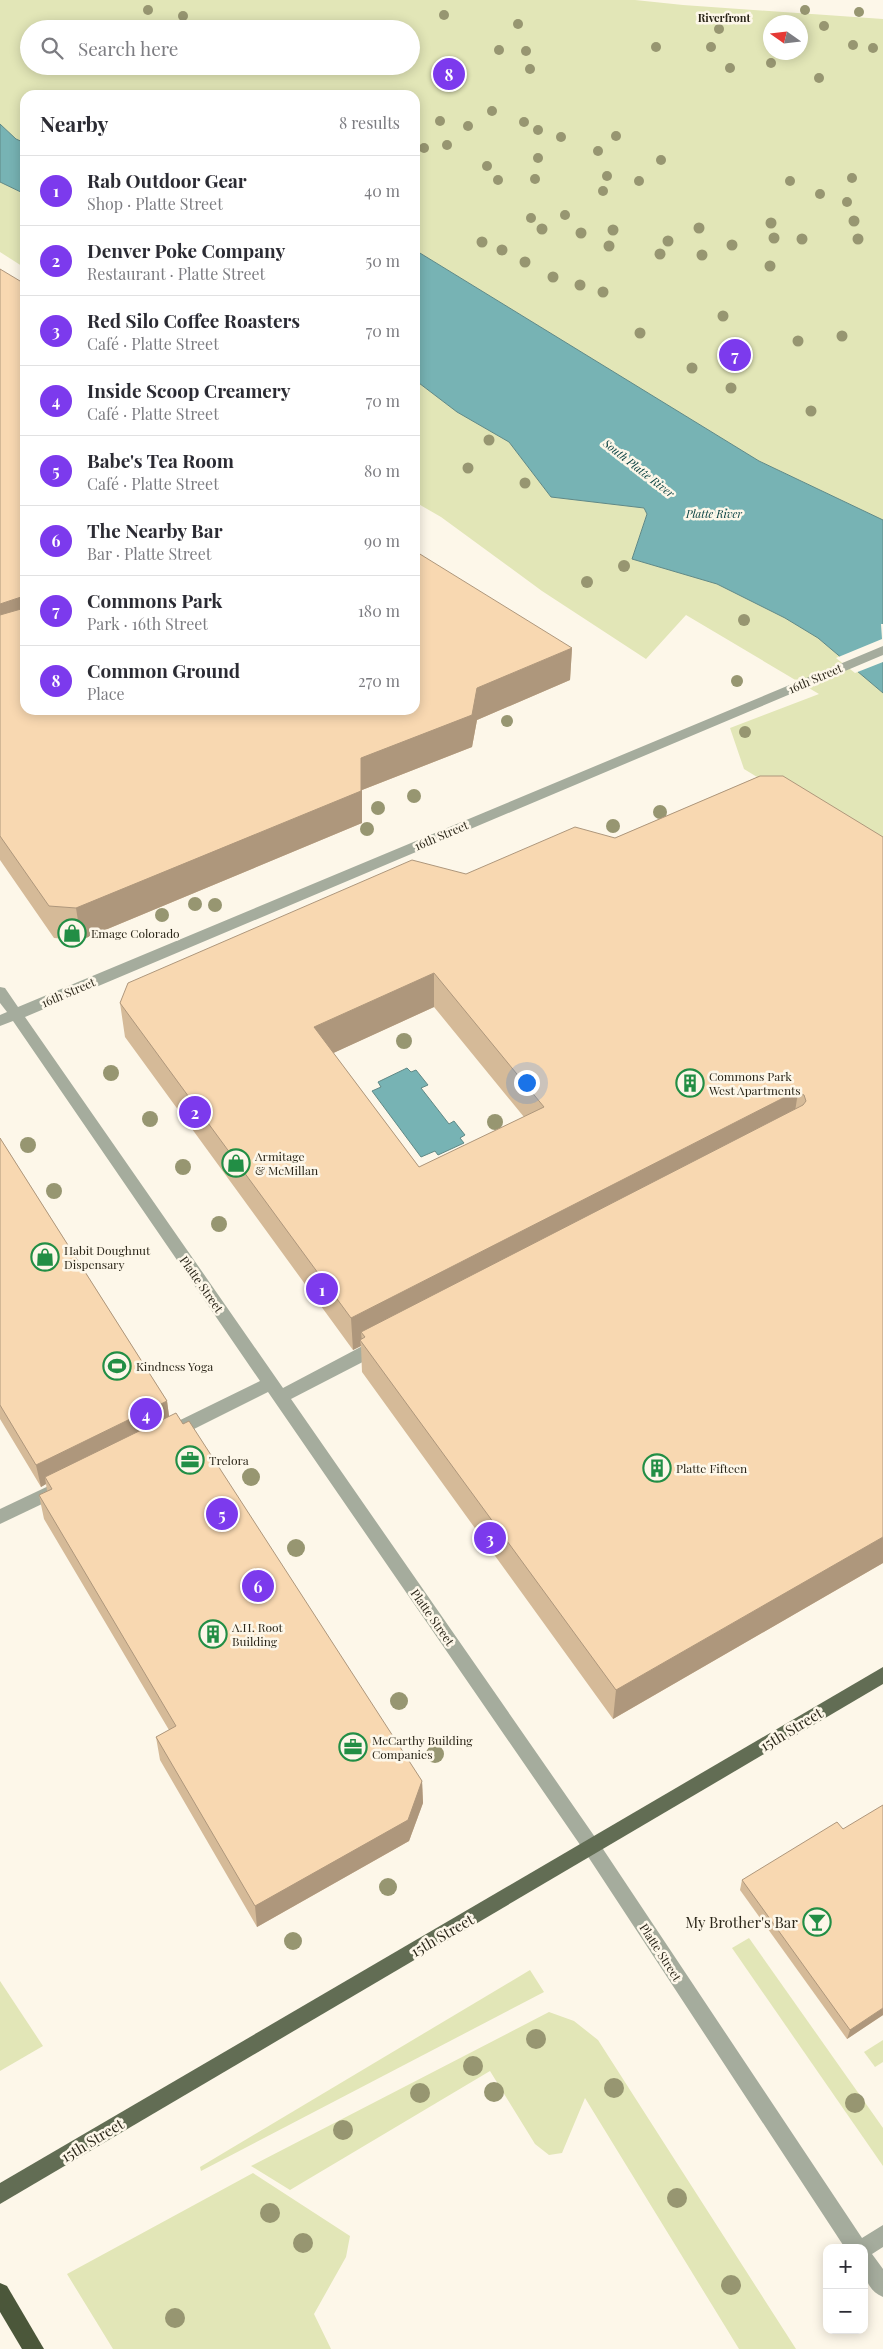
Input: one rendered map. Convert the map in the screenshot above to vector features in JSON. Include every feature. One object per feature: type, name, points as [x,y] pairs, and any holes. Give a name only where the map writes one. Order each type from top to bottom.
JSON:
[{"type":"highway","points":[[0,2293],[34,2349]]},
{"type":"main road","name":"15th Street","points":[[0,2194],[883,1675]]},
{"type":"street","name":"16th Street","points":[[8,1018],[883,650]]},
{"type":"street","name":"Platte Street","points":[[0,992],[8,1018],[276,1390],[592,1846],[854,2244]]},
{"type":"street","points":[[159,1439],[393,1338]]},
{"type":"street","points":[[0,1517],[71,1482]]},
{"type":"street","points":[[868,2245],[883,2236]]},
{"type":"street","points":[[868,2265],[883,2287]]},
{"type":"green space","points":[[0,0],[635,0],[883,19],[883,520],[759,461],[420,253],[420,90],[20,90],[20,141],[0,124]]},
{"type":"green space","points":[[0,182],[20,192],[20,265],[0,252]]},
{"type":"green space","points":[[420,384],[457,412],[509,442],[551,497],[644,508],[647,513],[632,559],[717,584],[785,618],[818,638],[883,693],[883,855],[744,769],[730,728],[819,694],[686,615],[646,659],[542,591],[441,517],[420,505]]},
{"type":"green space","points":[[749,1938],[883,2128],[883,2166],[732,1948]]},
{"type":"green space","points":[[530,1970],[544,1992],[201,2171],[200,2167]]},
{"type":"green space","points":[[0,1981],[43,2046],[0,2071]]},
{"type":"green space","points":[[549,2012],[574,2021],[598,2040],[796,2349],[739,2349],[585,2098],[562,2153],[549,2155],[535,2144],[490,2071],[290,2190],[251,2166]]},
{"type":"green space","points":[[883,2040],[883,2062],[875,2067],[864,2052]]},
{"type":"green space","points":[[253,2173],[350,2236],[346,2257],[314,2314],[331,2349],[113,2349],[67,2274]]},
{"type":"water","points":[[0,124],[20,141],[20,192],[0,182]]},
{"type":"water","name":"Platte River","points":[[420,253],[759,461],[883,520],[883,693],[818,638],[785,618],[717,584],[632,559],[647,514],[644,508],[551,497],[509,442],[457,412],[420,384]]},
{"type":"water","points":[[407,1068],[411,1072],[416,1070],[428,1085],[421,1088],[449,1124],[454,1121],[465,1135],[460,1138],[464,1143],[438,1155],[435,1151],[421,1157],[372,1091],[381,1087],[378,1082]]},
{"type":"pier","points":[[881,624],[883,624],[883,662],[855,673],[836,658],[882,639]]},
{"type":"building","points":[[0,269],[20,281],[20,597],[0,604]]},
{"type":"building","points":[[420,554],[572,648],[477,688],[472,715],[361,758],[361,791],[76,908],[49,906],[0,836],[0,615],[20,609],[20,715],[420,715]]},
{"type":"building","points":[[760,776],[783,776],[883,837],[883,1537],[616,1690],[360,1340],[365,1337],[361,1332],[803,1105],[806,1101],[804,1095],[798,1092],[791,1094],[351,1318],[120,1003],[128,983],[412,860],[466,874],[575,827],[615,838]],"holes":[[[434,973],[544,1107],[419,1167],[314,1027]]]},
{"type":"building","points":[[0,1138],[167,1401],[36,1465],[0,1405]]},
{"type":"building","name":"A.H. Root Building","points":[[176,1413],[183,1424],[189,1421],[422,1781],[408,1820],[255,1906],[156,1737],[176,1726],[39,1495],[52,1489],[45,1477]]},
{"type":"building","points":[[883,1805],[883,2008],[850,2030],[742,1880],[837,1822],[843,1829]]},
{"type":"place","name":"Common Ground","points":[[449,74]]},
{"type":"place","name":"Commons Park","points":[[735,355]]},
{"type":"place","name":"Emage Colorado","points":[[72,933]]},
{"type":"place","name":"Commons Park West Apartments","points":[[690,1083]]},
{"type":"place","name":"Denver Poke Company","points":[[195,1112]]},
{"type":"place","name":"Armitage & McMillan","points":[[236,1163]]},
{"type":"place","name":"Habit Doughnut Dispensary","points":[[45,1257]]},
{"type":"place","name":"Rab Outdoor Gear","points":[[322,1289]]},
{"type":"place","name":"Kindness Yoga","points":[[117,1366]]},
{"type":"place","name":"Inside Scoop Creamery","points":[[146,1414]]},
{"type":"place","name":"Trelora","points":[[190,1460]]},
{"type":"place","name":"Platte Fifteen","points":[[657,1468]]},
{"type":"place","name":"Babe's Tea Room","points":[[222,1514]]},
{"type":"place","name":"Red Silo Coffee Roasters","points":[[490,1538]]},
{"type":"place","name":"The Nearby Bar","points":[[258,1586]]},
{"type":"place","name":"A.H. Root Building","points":[[213,1634]]},
{"type":"place","name":"McCarthy Building Companies","points":[[353,1747]]},
{"type":"place","name":"My Brother's Bar","points":[[817,1922]]},
{"type":"district","name":"Riverfront","points":[[724,17]]},
{"type":"water label","name":"South Platte River","points":[[639,468]]}]
